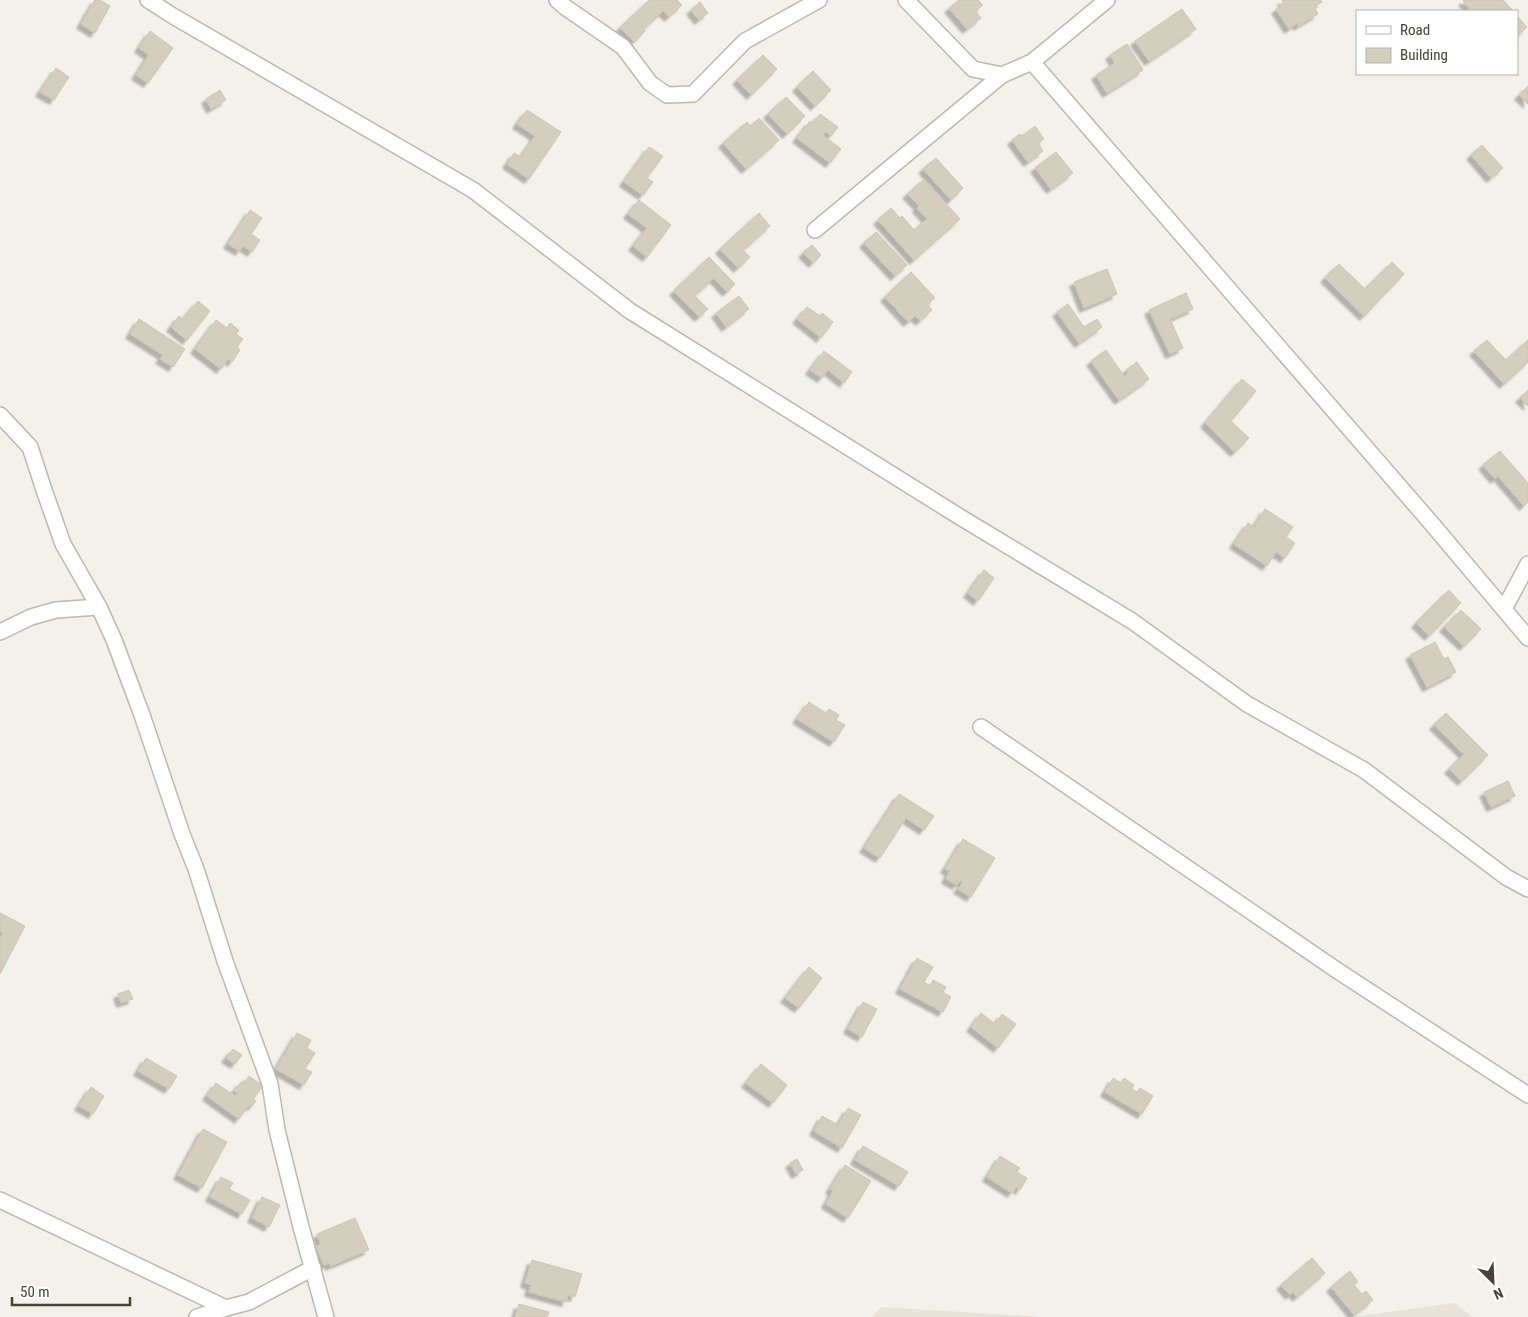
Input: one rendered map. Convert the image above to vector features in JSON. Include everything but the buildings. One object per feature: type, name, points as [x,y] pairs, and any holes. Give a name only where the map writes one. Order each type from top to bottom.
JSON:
[{"type":"street","points":[[148,0],[473,190],[630,311],[960,517],[1132,621],[1247,704],[1364,770],[1506,877],[1528,889]]},
{"type":"street","points":[[557,0],[565,8],[623,47],[650,83],[668,95],[693,94],[746,41],[819,0]]},
{"type":"street","points":[[906,0],[973,69],[1002,75]]},
{"type":"street","points":[[815,230],[1002,75],[1032,62],[1107,0]]},
{"type":"street","points":[[1032,62],[1432,524],[1528,638]]},
{"type":"street","points":[[0,415],[30,447],[63,544],[99,607],[114,640],[142,715],[196,870],[225,961],[270,1084],[277,1130],[326,1317]]},
{"type":"street","points":[[1504,609],[1528,564]]},
{"type":"street","points":[[0,632],[32,617],[56,610],[99,607]]},
{"type":"street","points":[[982,727],[1338,971],[1528,1094]]},
{"type":"street","points":[[0,1200],[226,1308]]},
{"type":"street","points":[[197,1317],[249,1302],[312,1268]]},
{"type":"shaded area","points":[[1454,1303],[1473,1317],[1352,1317]]},
{"type":"shaded area","points":[[882,1307],[1043,1317],[872,1317]]}]
